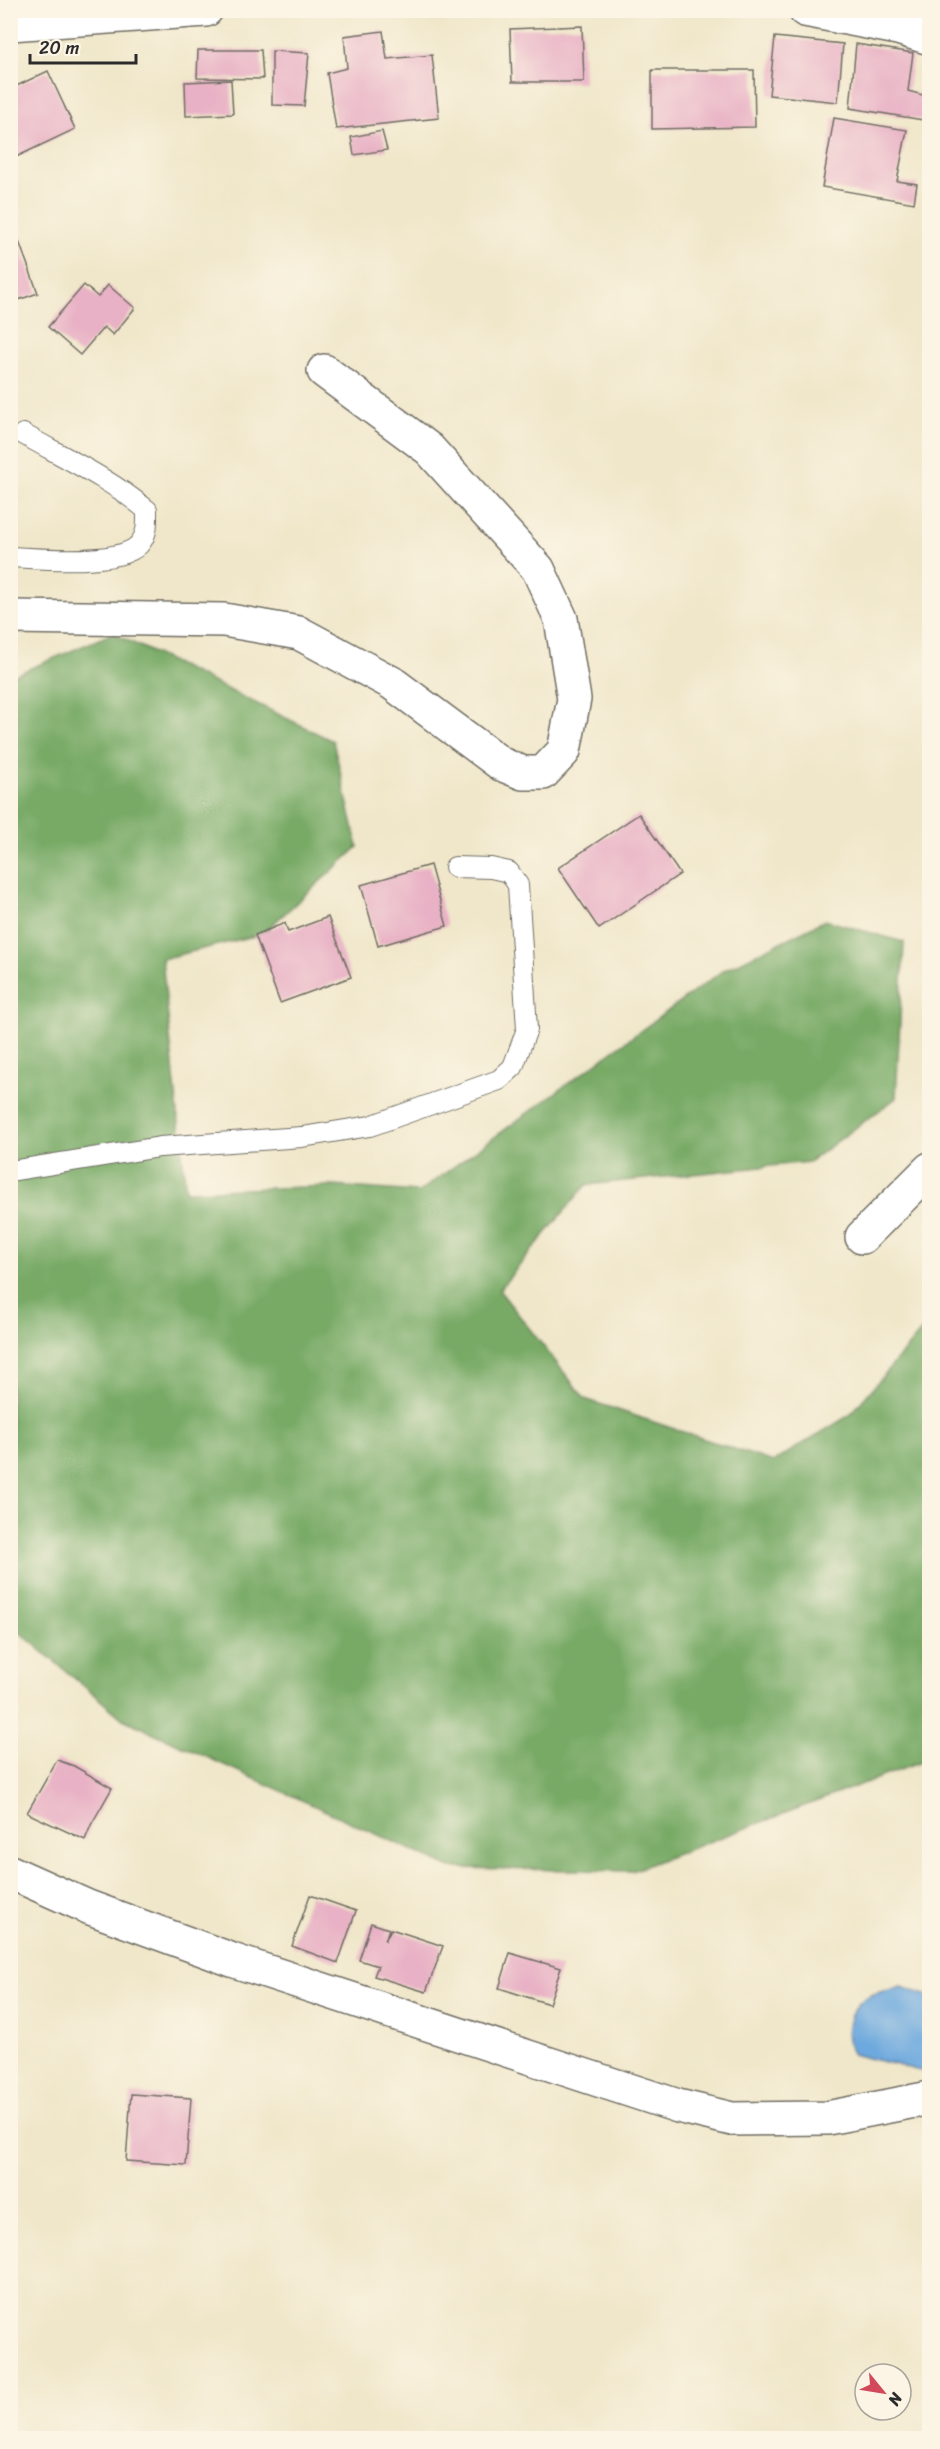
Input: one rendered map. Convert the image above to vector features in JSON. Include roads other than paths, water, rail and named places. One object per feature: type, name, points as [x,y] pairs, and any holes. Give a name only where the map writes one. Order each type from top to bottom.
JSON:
[{"type":"street","points":[[10,24],[206,10]]},
{"type":"street","points":[[805,10],[898,28],[930,38]]},
{"type":"street","points":[[10,617],[224,620],[298,633],[392,683],[501,764],[522,773],[543,773],[564,751],[574,699],[561,619],[538,569],[429,449],[324,371]]},
{"type":"street","points":[[862,1237],[930,1169]]},
{"type":"street","points":[[10,1872],[88,1907],[235,1961],[678,2106],[732,2119],[827,2118],[930,2098]]},
{"type":"lane","points":[[10,557],[62,558],[124,554],[140,544],[147,529],[147,510],[138,502],[23,434]]},
{"type":"lane","points":[[10,1172],[159,1147],[302,1137],[370,1126],[499,1080],[513,1067],[526,1029],[518,885],[509,872],[491,868],[455,867]]},
{"type":"water","points":[[901,1987],[929,1996],[929,2073],[852,2054],[849,2046],[849,2022],[856,2007],[873,1994]]}]
